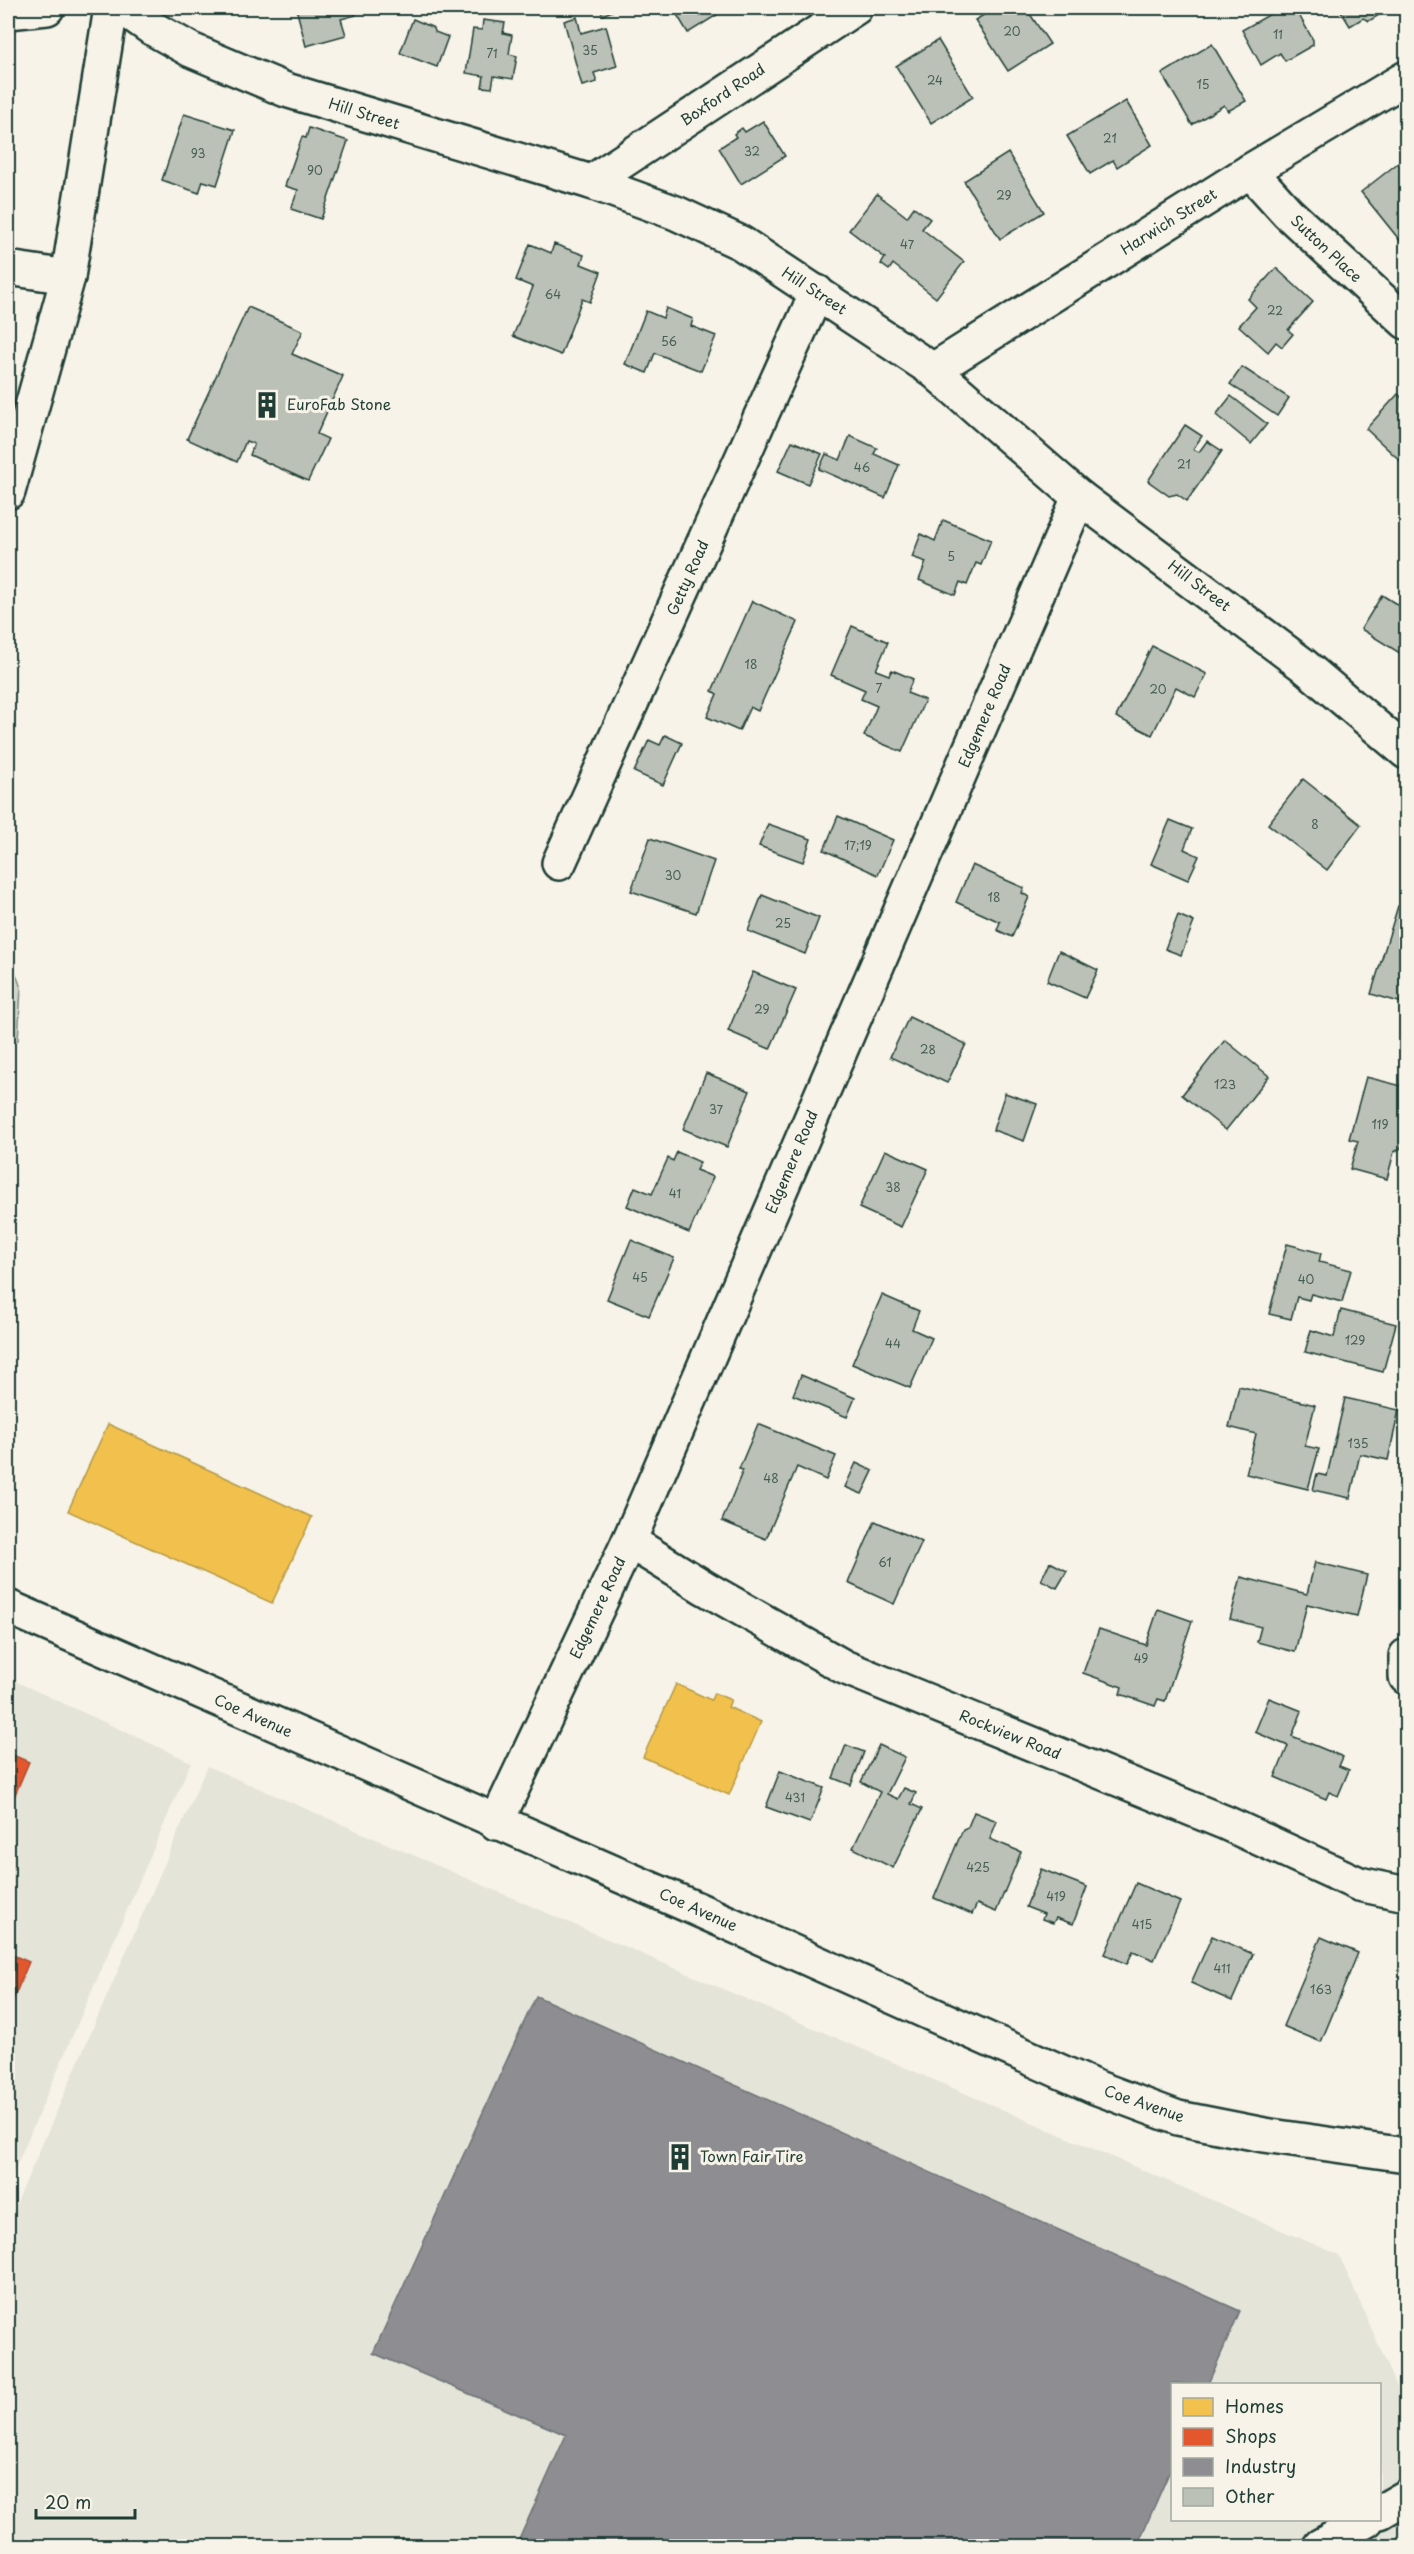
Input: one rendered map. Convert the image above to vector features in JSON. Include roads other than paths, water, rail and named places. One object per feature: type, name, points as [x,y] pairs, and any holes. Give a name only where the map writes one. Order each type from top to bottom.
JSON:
[{"type":"street","points":[[8,12],[47,8]]},
{"type":"street","points":[[8,492],[68,277],[111,8]]},
{"type":"street","name":"Hill Street","points":[[123,8],[150,27],[191,50],[286,90],[591,183],[676,213],[741,243],[933,370],[1079,497],[1302,664],[1407,752]]},
{"type":"street","name":"Boxford Road","points":[[591,183],[855,8]]},
{"type":"street","name":"Harwich Street","points":[[933,370],[1250,171],[1407,78]]},
{"type":"street","name":"Sutton Place","points":[[1250,171],[1288,213],[1407,322]]},
{"type":"street","points":[[8,268],[68,277]]},
{"type":"street","name":"Getty Road","points":[[559,863],[817,292]]},
{"type":"street","name":"Edgemere Road","points":[[496,1823],[629,1541],[1079,497]]},
{"type":"street","name":"Rockview Road","points":[[629,1541],[705,1588],[844,1667],[1226,1823],[1359,1884],[1407,1894]]},
{"type":"street","name":"Coe Avenue","points":[[8,1607],[710,1915],[1095,2087],[1178,2118],[1264,2135],[1407,2155]]},
{"type":"street","points":[[1407,1656],[1407,1677]]},
{"type":"street","points":[[1381,2511],[1407,2497]]},
{"type":"street","points":[[1320,2547],[1364,2521]]},
{"type":"place","name":"EuroFab Stone","points":[[267,405]]},
{"type":"place","name":"Town Fair Tire","points":[[680,2157]]}]
